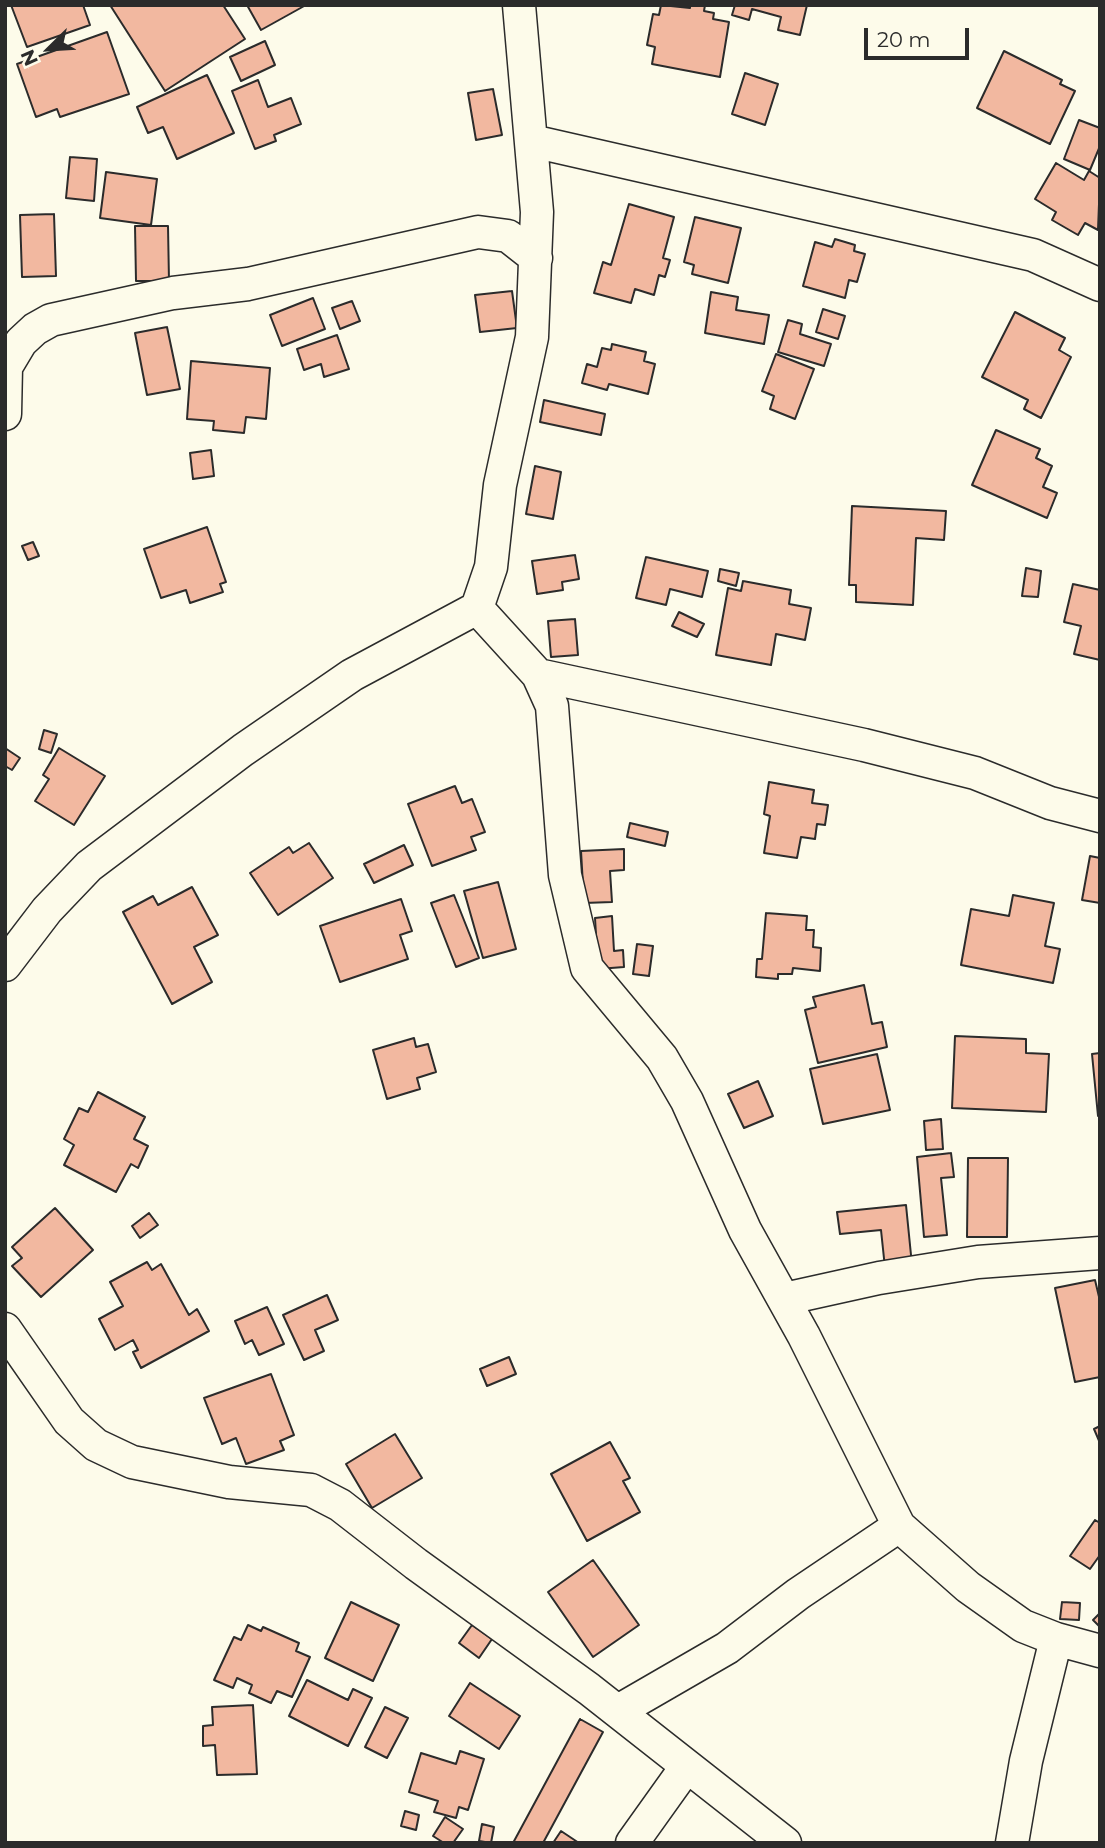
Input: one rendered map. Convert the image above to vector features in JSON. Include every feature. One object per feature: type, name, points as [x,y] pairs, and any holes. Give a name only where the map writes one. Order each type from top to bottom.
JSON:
[{"type":"street","points":[[5,965],[47,910],[89,866],[243,750],[352,675],[477,608],[491,567],[500,485],[532,337],[537,258],[532,141],[519,5]]},
{"type":"street","points":[[532,141],[1033,255],[1100,285]]},
{"type":"street","points":[[5,414],[5,366],[21,342],[35,328],[51,320],[173,293],[248,284],[478,232],[508,236],[537,258]]},
{"type":"street","points":[[477,608],[516,648],[538,676],[552,706],[565,875],[587,968],[662,1058],[687,1101],[745,1230],[784,1299],[899,1525],[968,1587],[1023,1626],[1056,1639],[1100,1651]]},
{"type":"street","points":[[538,676],[864,745],[975,773],[1050,803],[1100,816]]},
{"type":"street","points":[[784,1299],[879,1278],[978,1262],[1100,1254]]},
{"type":"street","points":[[5,1329],[69,1422],[96,1445],[132,1462],[229,1482],[310,1490],[340,1505],[416,1564],[618,1711],[785,1843]]},
{"type":"street","points":[[618,1711],[727,1648],[798,1594],[899,1525]]},
{"type":"street","points":[[1012,1843],[1026,1761],[1056,1639]]},
{"type":"street","points":[[632,1843],[688,1766]]},
{"type":"building","points":[[11,5],[83,5],[90,25],[27,47]]},
{"type":"building","points":[[110,5],[223,5],[245,39],[165,91]]},
{"type":"building","points":[[247,5],[306,5],[261,30]]},
{"type":"building","points":[[661,5],[690,8],[690,5],[705,5],[704,11],[714,13],[713,19],[729,22],[720,77],[652,64],[655,47],[647,45],[653,14],[659,15]]},
{"type":"building","points":[[735,5],[807,5],[800,35],[778,30],[781,17],[752,9],[749,20],[732,15]]},
{"type":"building","points":[[107,32],[129,94],[60,117],[57,109],[36,117],[17,64]]},
{"type":"building","points":[[265,41],[275,65],[241,81],[230,57]]},
{"type":"building","points":[[1004,51],[1062,80],[1060,84],[1075,91],[1050,144],[977,108]]},
{"type":"building","points":[[745,73],[778,84],[765,125],[732,114]]},
{"type":"building","points":[[207,75],[234,133],[177,159],[163,127],[148,133],[137,107]]},
{"type":"building","points":[[258,80],[268,107],[291,98],[301,124],[274,135],[276,141],[255,149],[232,91]]},
{"type":"building","points":[[493,89],[502,135],[476,140],[468,93]]},
{"type":"building","points":[[1079,120],[1100,128],[1100,146],[1090,170],[1064,159]]},
{"type":"building","points":[[70,157],[97,159],[94,201],[66,198]]},
{"type":"building","points":[[1056,163],[1084,180],[1089,171],[1100,178],[1098,230],[1085,223],[1078,235],[1052,220],[1056,212],[1035,199]]},
{"type":"building","points":[[106,172],[157,179],[151,225],[100,218]]},
{"type":"building","points":[[629,204],[674,217],[663,258],[670,260],[665,277],[659,275],[654,295],[635,289],[631,303],[594,293],[603,262],[611,265]]},
{"type":"building","points":[[54,214],[56,276],[22,277],[20,215]]},
{"type":"building","points":[[695,217],[741,228],[728,283],[692,274],[694,265],[684,262]]},
{"type":"building","points":[[135,226],[168,226],[169,281],[136,281]]},
{"type":"building","points":[[835,239],[855,245],[854,251],[865,254],[857,282],[849,280],[845,298],[803,286],[815,242],[832,247]]},
{"type":"building","points":[[512,291],[517,328],[480,332],[475,295]]},
{"type":"building","points":[[711,292],[738,297],[736,310],[769,315],[764,344],[705,333]]},
{"type":"building","points":[[313,298],[325,329],[282,346],[270,315]]},
{"type":"building","points":[[352,301],[360,321],[340,329],[332,308]]},
{"type":"building","points":[[823,309],[845,316],[838,339],[816,332]]},
{"type":"building","points":[[1015,312],[1065,338],[1059,350],[1071,357],[1041,418],[1024,409],[1028,400],[982,377]]},
{"type":"building","points":[[788,320],[802,324],[800,334],[831,344],[824,366],[778,352]]},
{"type":"building","points":[[167,327],[180,389],[147,395],[135,333]]},
{"type":"building","points":[[337,335],[349,369],[324,377],[321,364],[304,370],[297,349]]},
{"type":"building","points":[[612,344],[646,352],[644,361],[655,364],[648,394],[609,384],[607,390],[582,383],[587,364],[597,367],[602,348],[611,350]]},
{"type":"building","points":[[776,354],[814,369],[795,419],[770,409],[774,396],[762,391]]},
{"type":"building","points":[[191,361],[270,368],[266,419],[246,417],[244,433],[213,430],[214,421],[187,419]]},
{"type":"building","points":[[544,400],[605,414],[601,435],[540,422]]},
{"type":"building","points":[[996,430],[1040,449],[1036,458],[1052,466],[1043,487],[1057,493],[1047,518],[972,485]]},
{"type":"building","points":[[211,450],[214,476],[193,479],[190,453]]},
{"type":"building","points":[[535,466],[561,472],[553,519],[526,514]]},
{"type":"building","points":[[852,506],[946,511],[944,540],[916,538],[913,605],[856,602],[856,585],[849,585]]},
{"type":"building","points":[[207,527],[226,582],[220,584],[223,592],[190,603],[186,590],[161,598],[144,549]]},
{"type":"building","points":[[33,542],[39,556],[28,560],[22,546]]},
{"type":"building","points":[[575,555],[579,579],[562,582],[563,590],[537,594],[532,561]]},
{"type":"building","points":[[646,557],[708,571],[702,597],[670,589],[666,605],[636,598]]},
{"type":"building","points":[[1026,568],[1041,571],[1038,597],[1022,596]]},
{"type":"building","points":[[720,569],[739,573],[736,586],[718,581]]},
{"type":"building","points":[[743,581],[791,590],[789,604],[811,608],[805,640],[776,634],[771,665],[716,655],[728,588],[741,591]]},
{"type":"building","points":[[1073,584],[1100,590],[1100,660],[1074,654],[1081,626],[1064,622]]},
{"type":"building","points":[[679,612],[704,624],[697,637],[672,626]]},
{"type":"building","points":[[575,619],[578,655],[551,657],[548,621]]},
{"type":"building","points":[[44,730],[57,734],[51,753],[39,749]]},
{"type":"building","points":[[5,748],[20,758],[12,770],[5,766]]},
{"type":"building","points":[[59,748],[105,776],[74,825],[35,801],[49,779],[43,775]]},
{"type":"building","points":[[769,782],[814,790],[812,803],[828,805],[825,825],[817,824],[815,839],[801,837],[797,858],[764,853],[770,816],[764,814]]},
{"type":"building","points":[[455,786],[462,803],[472,799],[485,832],[471,837],[476,850],[432,866],[408,804]]},
{"type":"building","points":[[630,823],[668,832],[665,846],[627,837]]},
{"type":"building","points":[[309,843],[333,878],[278,915],[250,873],[289,847],[293,853]]},
{"type":"building","points":[[404,845],[413,865],[374,883],[364,864]]},
{"type":"building","points":[[624,849],[624,870],[610,871],[612,902],[584,903],[581,851]]},
{"type":"building","points":[[1090,856],[1100,858],[1100,903],[1082,900]]},
{"type":"building","points":[[498,882],[516,949],[483,958],[464,891]]},
{"type":"building","points":[[192,887],[218,935],[194,947],[212,982],[172,1004],[123,912],[153,896],[158,905]]},
{"type":"building","points":[[454,895],[479,958],[456,967],[431,903]]},
{"type":"building","points":[[1013,895],[1054,903],[1045,946],[1060,949],[1053,983],[961,965],[971,909],[1009,916]]},
{"type":"building","points":[[401,899],[412,931],[400,935],[408,959],[340,982],[320,926]]},
{"type":"building","points":[[766,913],[807,916],[806,930],[814,930],[813,947],[821,948],[820,971],[793,968],[792,974],[778,974],[778,979],[756,977],[757,959],[762,959]]},
{"type":"building","points":[[612,916],[614,951],[623,950],[624,967],[598,969],[595,918]]},
{"type":"building","points":[[637,944],[653,946],[649,976],[633,974]]},
{"type":"building","points":[[864,985],[872,1024],[882,1022],[887,1047],[818,1063],[805,1010],[816,1007],[813,997]]},
{"type":"building","points":[[955,1036],[1026,1039],[1026,1053],[1049,1054],[1046,1112],[952,1108]]},
{"type":"building","points":[[414,1038],[416,1047],[428,1044],[436,1072],[417,1078],[420,1089],[387,1099],[373,1050]]},
{"type":"building","points":[[1100,1053],[1100,1116],[1098,1116],[1092,1054]]},
{"type":"building","points":[[877,1054],[890,1110],[823,1124],[810,1069]]},
{"type":"building","points":[[758,1081],[773,1116],[744,1128],[728,1094]]},
{"type":"building","points":[[98,1092],[145,1117],[134,1139],[148,1146],[138,1168],[131,1164],[116,1192],[64,1165],[74,1145],[64,1139],[79,1108],[88,1112]]},
{"type":"building","points":[[941,1119],[943,1149],[926,1150],[924,1121]]},
{"type":"building","points":[[951,1153],[954,1177],[941,1178],[947,1235],[924,1237],[917,1157]]},
{"type":"building","points":[[968,1158],[1008,1158],[1007,1237],[967,1237]]},
{"type":"building","points":[[906,1205],[912,1265],[885,1268],[881,1230],[840,1234],[837,1212]]},
{"type":"building","points":[[55,1208],[93,1250],[41,1297],[12,1266],[22,1258],[12,1247]]},
{"type":"building","points":[[149,1213],[158,1225],[140,1238],[132,1226]]},
{"type":"building","points":[[147,1262],[152,1270],[161,1264],[189,1315],[197,1309],[209,1331],[141,1368],[133,1352],[138,1350],[133,1340],[115,1350],[99,1319],[123,1306],[110,1282]]},
{"type":"building","points":[[1095,1280],[1100,1301],[1100,1377],[1075,1382],[1055,1288]]},
{"type":"building","points":[[327,1295],[338,1320],[315,1330],[324,1351],[304,1360],[283,1315]]},
{"type":"building","points":[[267,1307],[284,1344],[259,1355],[252,1340],[245,1344],[235,1321]]},
{"type":"building","points":[[509,1357],[516,1374],[487,1386],[480,1369]]},
{"type":"building","points":[[271,1374],[294,1435],[280,1441],[284,1450],[246,1464],[236,1438],[222,1444],[204,1398]]},
{"type":"building","points":[[1100,1426],[1100,1443],[1094,1429]]},
{"type":"building","points":[[395,1434],[422,1478],[372,1508],[346,1464]]},
{"type":"building","points":[[610,1442],[630,1478],[623,1481],[640,1512],[587,1541],[551,1474]]},
{"type":"building","points":[[1095,1520],[1100,1523],[1100,1555],[1090,1569],[1070,1556]]},
{"type":"building","points":[[593,1560],[639,1625],[593,1657],[548,1592]]},
{"type":"building","points":[[351,1602],[399,1625],[373,1681],[325,1658]]},
{"type":"building","points":[[1062,1602],[1080,1603],[1079,1620],[1060,1619]]},
{"type":"building","points":[[1100,1613],[1100,1627],[1093,1620]]},
{"type":"building","points":[[248,1625],[261,1631],[263,1627],[299,1643],[296,1651],[310,1657],[292,1697],[277,1691],[271,1703],[249,1693],[252,1685],[237,1678],[233,1688],[214,1680],[234,1637],[241,1640]]},
{"type":"building","points":[[472,1625],[492,1639],[479,1658],[459,1643]]},
{"type":"building","points":[[307,1680],[348,1700],[353,1689],[372,1698],[348,1746],[289,1716]]},
{"type":"building","points":[[470,1683],[520,1716],[499,1749],[449,1716]]},
{"type":"building","points":[[253,1705],[257,1774],[217,1775],[215,1745],[203,1746],[203,1726],[213,1725],[212,1707]]},
{"type":"building","points":[[385,1707],[408,1718],[387,1758],[365,1747]]},
{"type":"building","points":[[580,1719],[603,1732],[543,1843],[513,1843]]},
{"type":"building","points":[[460,1751],[484,1759],[468,1810],[459,1807],[456,1818],[434,1812],[438,1801],[409,1792],[421,1753],[456,1764]]},
{"type":"building","points":[[405,1811],[419,1815],[416,1830],[401,1826]]},
{"type":"building","points":[[445,1817],[463,1829],[453,1843],[444,1843],[433,1836]]},
{"type":"building","points":[[482,1824],[494,1827],[491,1843],[479,1841]]},
{"type":"building","points":[[561,1831],[579,1843],[553,1843]]}]
